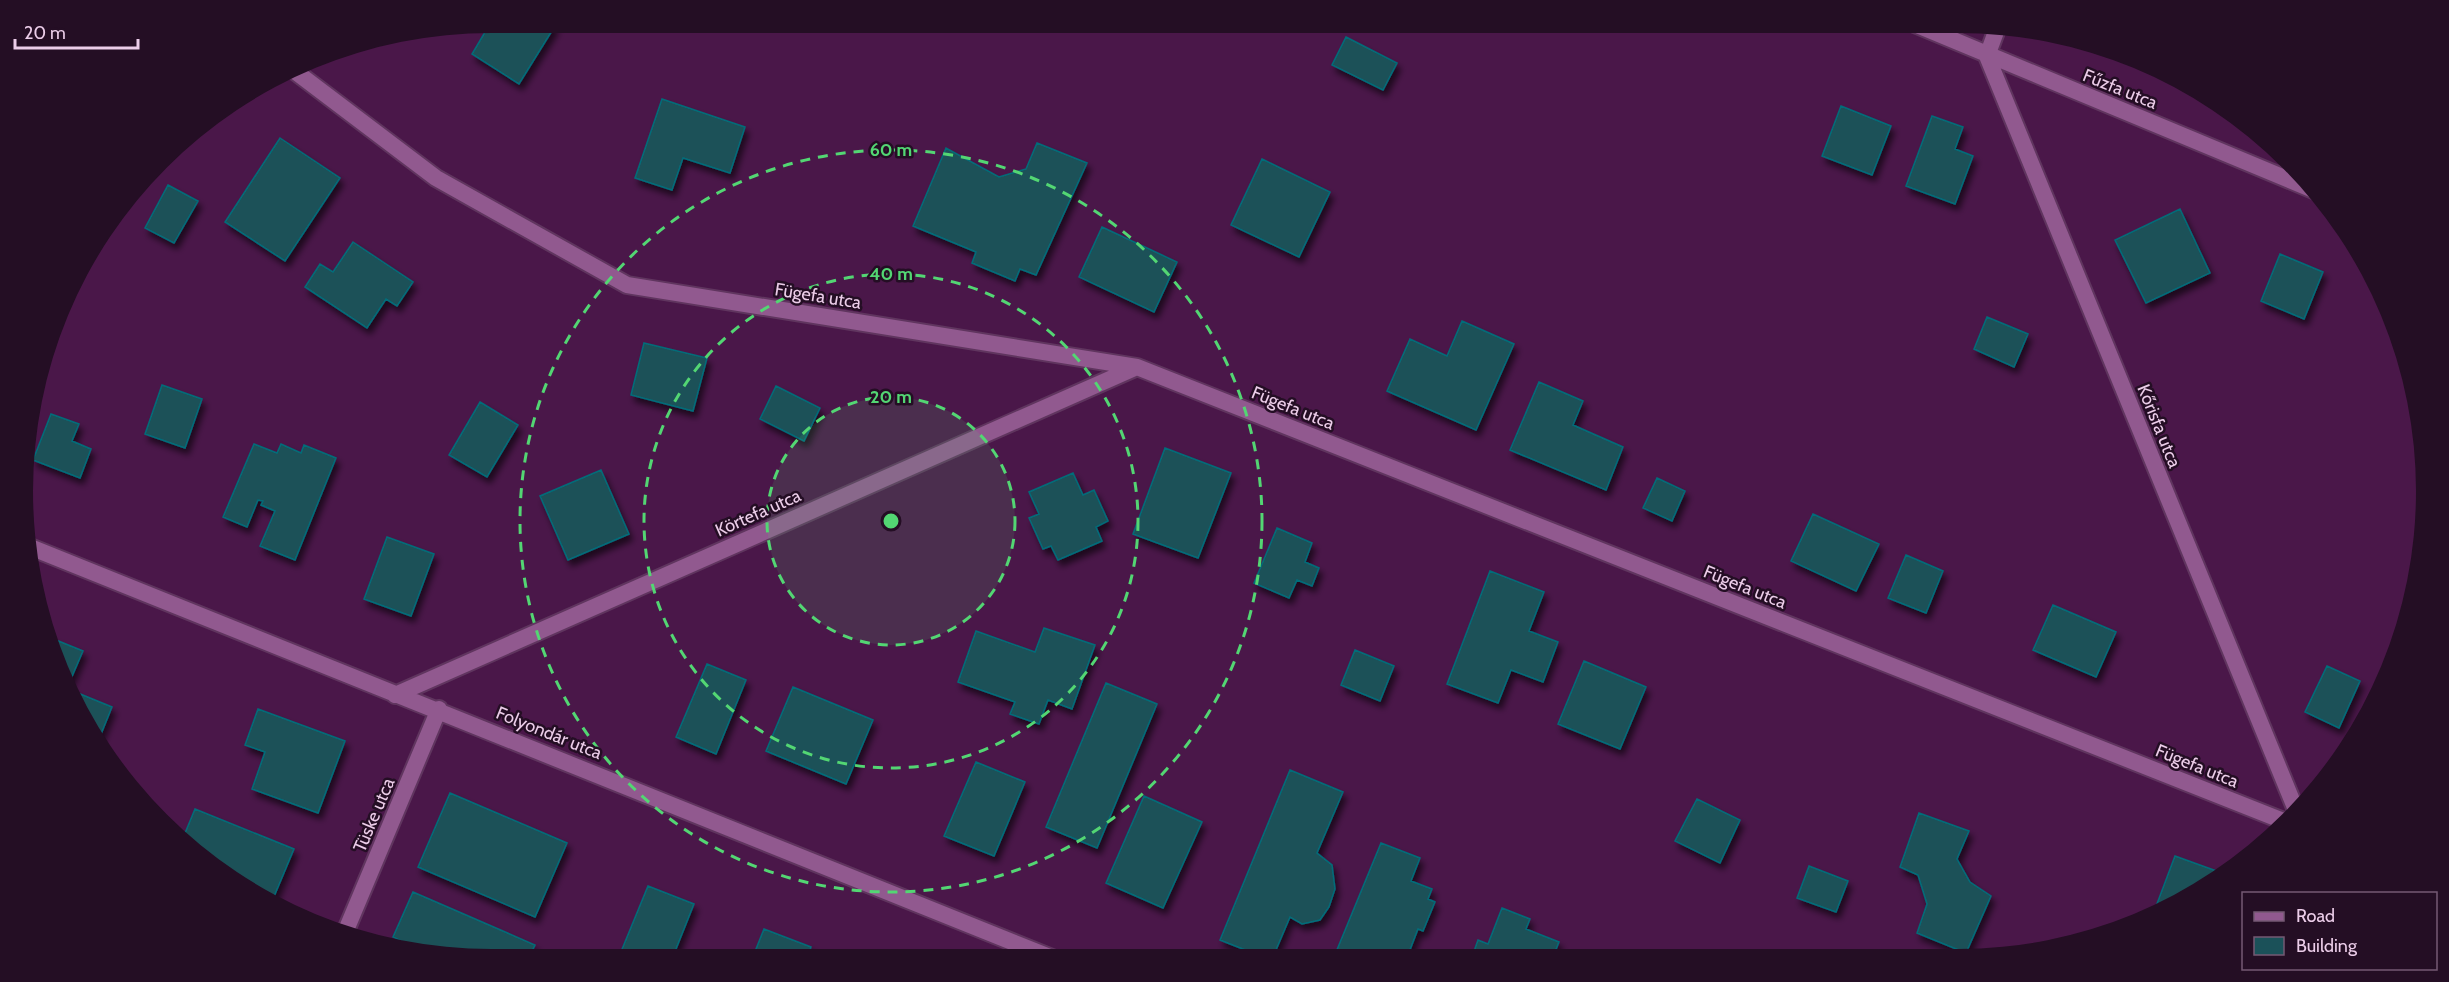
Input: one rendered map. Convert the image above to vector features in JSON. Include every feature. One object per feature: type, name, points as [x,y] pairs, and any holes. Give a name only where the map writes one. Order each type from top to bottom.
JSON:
[{"type":"street","name":"Fűzfa utca","points":[[1935,33],[2297,183]]},
{"type":"street","points":[[1987,56],[1995,35]]},
{"type":"street","name":"Kőrisfa utca","points":[[1987,56],[2293,803]]},
{"type":"street","name":"Fügefa utca","points":[[300,75],[436,178],[627,285],[1137,367],[2278,819]]},
{"type":"street","name":"Körtefa utca","points":[[395,695],[1137,367]]},
{"type":"street","name":"Folyondár utca","points":[[37,550],[395,695],[439,709],[1030,949]]},
{"type":"street","name":"Tüske utca","points":[[349,926],[439,709]]},
{"type":"building","points":[[484,33],[551,33],[519,84],[472,54]]},
{"type":"building","points":[[1346,37],[1397,63],[1383,90],[1332,65]]},
{"type":"building","points":[[662,99],[745,127],[730,173],[683,158],[672,190],[635,178]]},
{"type":"building","points":[[1841,106],[1891,126],[1872,175],[1822,156]]},
{"type":"building","points":[[1932,116],[1963,127],[1955,149],[1973,156],[1955,204],[1906,186]]},
{"type":"building","points":[[280,138],[340,178],[285,261],[225,222]]},
{"type":"building","points":[[1037,143],[1087,163],[1036,275],[1020,269],[1015,281],[972,263],[976,252],[913,226],[946,148],[999,177],[1026,169]]},
{"type":"building","points":[[1262,159],[1330,192],[1299,257],[1231,225]]},
{"type":"building","points":[[168,185],[198,201],[174,243],[145,228]]},
{"type":"building","points":[[2180,209],[2210,273],[2146,303],[2115,240]]},
{"type":"building","points":[[1102,227],[1177,262],[1154,312],[1079,277]]},
{"type":"building","points":[[353,242],[413,282],[397,306],[386,299],[367,328],[305,287],[320,264],[333,272]]},
{"type":"building","points":[[2280,254],[2323,272],[2304,319],[2261,301]]},
{"type":"building","points":[[1987,317],[2028,334],[2014,367],[1974,349]]},
{"type":"building","points":[[1462,321],[1514,344],[1476,430],[1387,391],[1410,339],[1447,356]]},
{"type":"building","points":[[644,343],[707,358],[693,411],[631,395]]},
{"type":"building","points":[[1539,382],[1583,401],[1573,425],[1623,447],[1606,490],[1510,450]]},
{"type":"building","points":[[162,385],[202,399],[185,448],[145,434]]},
{"type":"building","points":[[776,386],[820,408],[804,441],[760,419]]},
{"type":"building","points":[[480,402],[518,425],[487,477],[449,455]]},
{"type":"building","points":[[51,414],[79,424],[72,441],[91,449],[80,478],[34,460]]},
{"type":"building","points":[[254,444],[277,453],[281,444],[301,453],[304,445],[336,458],[295,560],[260,546],[275,511],[261,505],[263,501],[258,500],[247,527],[223,517]]},
{"type":"building","points":[[1165,448],[1231,473],[1198,558],[1133,534]]},
{"type":"building","points":[[601,470],[629,534],[568,560],[540,496]]},
{"type":"building","points":[[1073,473],[1083,495],[1094,490],[1108,521],[1096,527],[1102,541],[1058,560],[1051,546],[1043,549],[1029,518],[1039,514],[1029,492]]},
{"type":"building","points":[[1657,478],[1685,491],[1672,521],[1643,508]]},
{"type":"building","points":[[1813,514],[1879,544],[1856,591],[1791,561]]},
{"type":"building","points":[[1277,528],[1312,543],[1305,562],[1319,568],[1312,586],[1297,580],[1289,598],[1254,583]]},
{"type":"building","points":[[387,537],[434,554],[411,616],[364,599]]},
{"type":"building","points":[[1906,555],[1943,571],[1926,613],[1888,598]]},
{"type":"building","points":[[1490,571],[1544,592],[1529,631],[1558,642],[1543,682],[1511,670],[1498,703],[1447,684]]},
{"type":"building","points":[[2053,605],[2116,632],[2096,677],[2033,650]]},
{"type":"building","points":[[1044,628],[1095,645],[1072,709],[1048,700],[1039,724],[1010,714],[1015,702],[958,682],[976,631],[1035,652]]},
{"type":"building","points":[[58,641],[83,651],[72,676]]},
{"type":"building","points":[[1355,650],[1394,666],[1380,701],[1341,685]]},
{"type":"building","points":[[1584,661],[1646,687],[1620,749],[1558,724]]},
{"type":"building","points":[[707,664],[746,680],[716,754],[676,737]]},
{"type":"building","points":[[2327,666],[2360,681],[2339,728],[2305,712]]},
{"type":"building","points":[[1106,683],[1157,704],[1097,848],[1046,827]]},
{"type":"building","points":[[793,687],[873,720],[846,784],[766,751]]},
{"type":"building","points":[[80,694],[112,707],[102,732]]},
{"type":"building","points":[[258,709],[345,741],[318,813],[252,789],[265,752],[245,745]]},
{"type":"building","points":[[976,762],[1025,782],[994,856],[944,836]]},
{"type":"building","points":[[1290,770],[1343,792],[1317,853],[1332,865],[1335,889],[1329,907],[1320,920],[1302,924],[1290,917],[1276,949],[1243,949],[1220,940]]},
{"type":"building","points":[[450,793],[567,843],[535,917],[418,867]]},
{"type":"building","points":[[1144,796],[1202,822],[1163,908],[1106,883]]},
{"type":"building","points":[[1697,799],[1740,820],[1720,863],[1675,841]]},
{"type":"building","points":[[195,809],[294,849],[275,895],[237,872],[186,832]]},
{"type":"building","points":[[1919,813],[1969,831],[1957,859],[1970,882],[1991,896],[1968,949],[1956,949],[1917,933],[1927,904],[1918,875],[1900,867]]},
{"type":"building","points":[[1381,843],[1420,858],[1411,881],[1432,889],[1428,899],[1435,902],[1423,931],[1418,929],[1410,949],[1337,949]]},
{"type":"building","points":[[2175,856],[2214,870],[2187,888],[2157,904]]},
{"type":"building","points":[[1809,866],[1848,881],[1836,912],[1797,898]]},
{"type":"building","points":[[648,886],[694,904],[676,949],[622,949]]},
{"type":"building","points":[[413,892],[535,945],[533,949],[461,948],[431,945],[393,937]]},
{"type":"building","points":[[1502,908],[1530,919],[1526,929],[1559,942],[1556,949],[1475,949],[1478,940],[1488,944]]},
{"type":"building","points":[[764,929],[811,947],[810,949],[756,949]]}]
